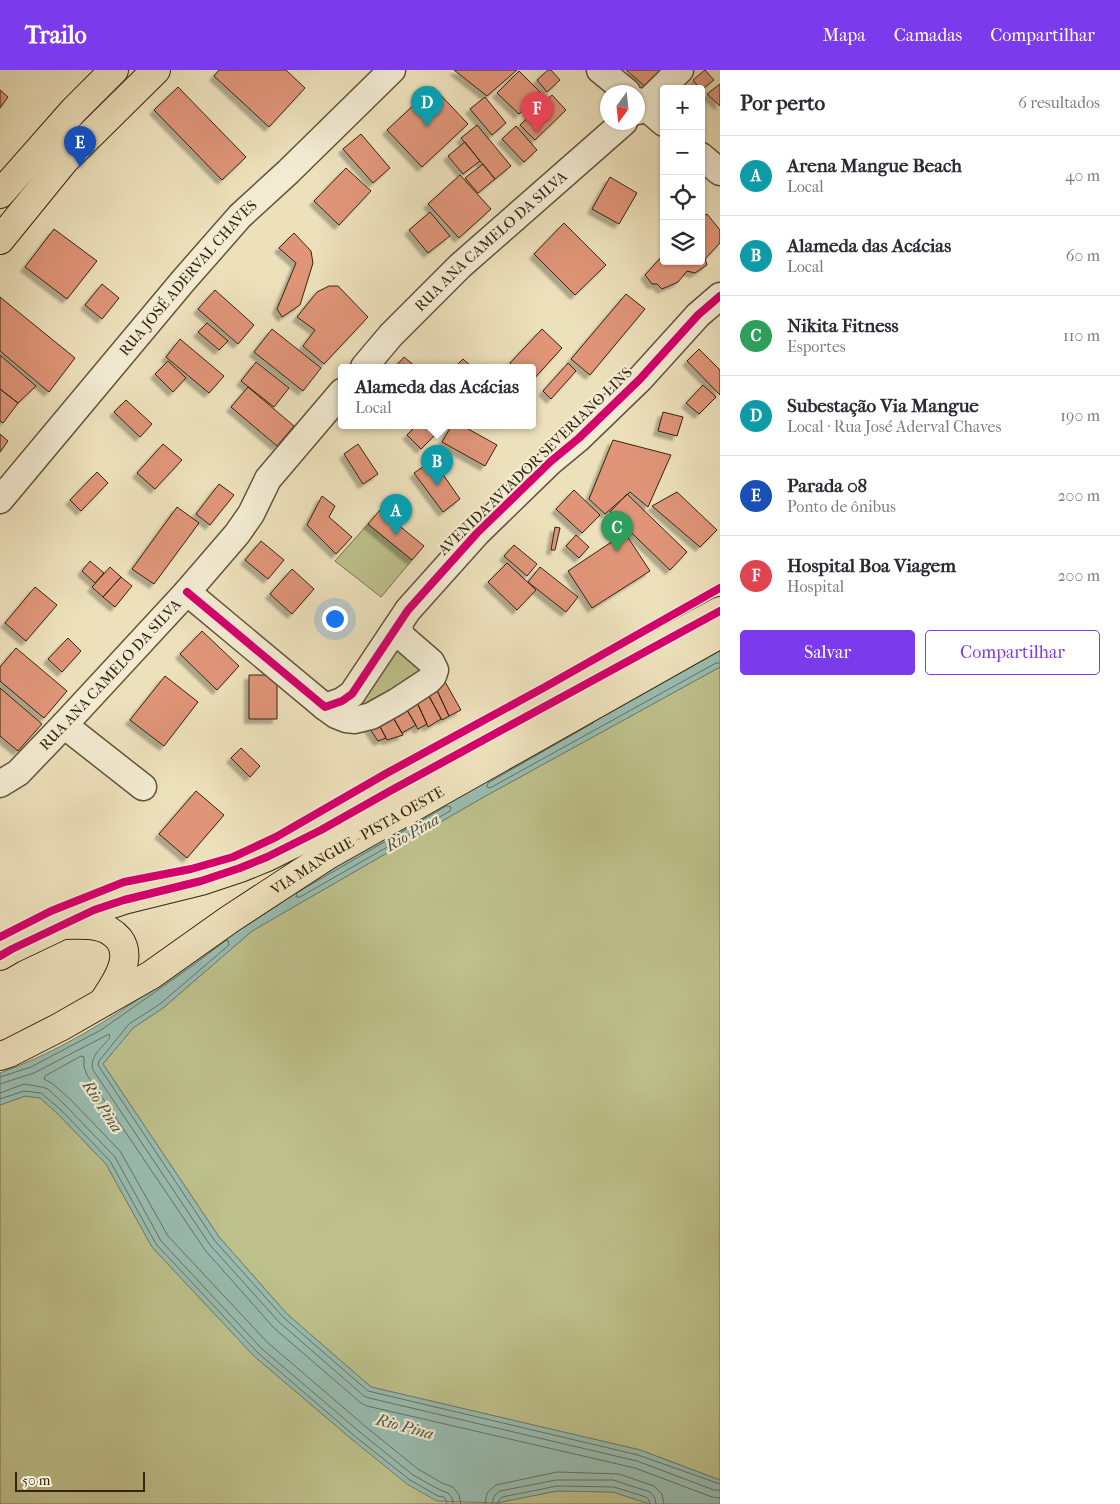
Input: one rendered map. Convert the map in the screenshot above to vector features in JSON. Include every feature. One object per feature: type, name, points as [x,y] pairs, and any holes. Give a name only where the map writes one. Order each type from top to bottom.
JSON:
[{"type":"main road","points":[[0,194],[74,110],[114,70]]},
{"type":"main road","points":[[0,240],[65,160],[156,70]]},
{"type":"main road","points":[[0,956],[94,910],[201,881],[267,857],[321,830],[720,611]]},
{"type":"main road","name":"VIA MANGUE - PISTA OESTE","points":[[0,1056],[60,1027],[151,975],[230,918],[328,855],[720,634]]},
{"type":"main road","points":[[60,925],[97,926],[114,933],[122,943],[124,954],[123,966],[103,1002]]},
{"type":"street","name":"RUA JOSÉ ADERVAL CHAVES","points":[[0,500],[177,288],[240,216],[288,172],[392,70]]},
{"type":"street","points":[[600,70],[617,85]]},
{"type":"street","points":[[645,95],[680,70]]},
{"type":"street","points":[[645,109],[660,120]]},
{"type":"street","name":"RUA ANA CAMELO DA SILVA","points":[[367,364],[391,335],[460,266],[615,130]]},
{"type":"street","points":[[705,159],[720,172]]},
{"type":"street","name":"AVENIDA AVIADOR SEVERIANO LINS","points":[[333,704],[352,694],[408,610],[477,533],[550,462],[579,438],[640,378],[698,315],[720,296]]},
{"type":"street","name":"RUA ANA CAMELO DA SILVA","points":[[0,784],[18,773],[187,592],[237,534],[250,514],[260,492],[274,472],[338,397]]},
{"type":"street","points":[[187,592],[333,704],[336,715],[346,719],[355,720],[371,716],[418,688],[433,676],[434,670],[431,662],[401,636],[399,625]]},
{"type":"street","points":[[64,725],[143,787]]},
{"type":"green space","points":[[368,524],[412,560],[381,597],[335,561]]},
{"type":"green space","points":[[400,646],[421,664],[419,679],[359,707],[356,699]]},
{"type":"green space","points":[[720,667],[720,1480],[640,1450],[371,1387],[287,1314],[219,1237],[103,1064],[133,1028],[163,1008],[252,931],[482,798]]},
{"type":"green space","points":[[25,1096],[41,1098],[106,1164],[152,1247],[254,1356],[354,1441],[496,1503],[557,1491],[613,1492],[650,1504],[0,1504],[0,1105]]},
{"type":"water","name":"Rio Pina","points":[[720,644],[720,667],[482,798],[252,931],[163,1008],[133,1028],[103,1064],[219,1237],[287,1314],[371,1387],[640,1450],[720,1480],[720,1504],[650,1504],[613,1492],[557,1491],[496,1503],[437,1501],[407,1484],[254,1356],[152,1247],[106,1164],[58,1114],[40,1098],[25,1096],[0,1105],[0,1073],[35,1059],[100,1024],[132,1004],[251,915]]},
{"type":"building","points":[[219,70],[286,70],[305,88],[269,127],[214,76]]},
{"type":"building","points":[[454,70],[517,70],[487,96]]},
{"type":"building","points":[[548,70],[551,70],[560,80],[547,92],[537,80]]},
{"type":"building","points":[[626,70],[663,70],[647,88]]},
{"type":"building","points":[[705,70],[714,80],[705,87],[705,85],[697,85],[693,80]]},
{"type":"building","points":[[519,71],[541,93],[519,114],[497,93]]},
{"type":"building","points":[[720,84],[720,106],[707,94]]},
{"type":"building","points":[[178,87],[246,157],[222,180],[154,110]]},
{"type":"building","points":[[433,87],[468,124],[422,167],[387,130]]},
{"type":"building","points":[[0,90],[8,97],[0,108]]},
{"type":"building","points":[[552,95],[566,110],[535,140],[520,125]]},
{"type":"building","points":[[485,97],[506,123],[492,135],[470,109]]},
{"type":"building","points":[[477,125],[511,166],[495,179],[461,138]]},
{"type":"building","points":[[516,126],[537,150],[524,162],[502,139]]},
{"type":"building","points":[[361,134],[390,168],[373,183],[343,149]]},
{"type":"building","points":[[465,142],[480,161],[463,174],[448,156]]},
{"type":"building","points":[[483,164],[495,179],[478,193],[465,178]]},
{"type":"building","points":[[346,168],[371,191],[339,225],[314,201]]},
{"type":"building","points":[[460,175],[491,209],[459,238],[428,204]]},
{"type":"building","points":[[610,177],[637,193],[619,224],[592,209]]},
{"type":"building","points":[[430,212],[450,236],[428,253],[409,230]]},
{"type":"building","points":[[707,214],[720,230],[720,243],[705,259],[705,220]]},
{"type":"building","points":[[564,223],[606,265],[575,295],[534,254]]},
{"type":"building","points":[[54,229],[97,261],[67,299],[25,267]]},
{"type":"building","points":[[294,233],[311,251],[313,263],[300,305],[282,317],[277,309],[296,263],[279,248]]},
{"type":"building","points":[[660,258],[660,265],[705,265],[705,259],[707,265],[695,273],[687,271],[678,282],[662,289],[657,284],[652,284],[645,275]]},
{"type":"building","points":[[102,284],[119,298],[102,319],[85,305]]},
{"type":"building","points":[[329,286],[338,286],[368,317],[324,364],[303,346],[315,330],[297,317],[317,292]]},
{"type":"building","points":[[215,290],[254,325],[238,344],[198,309]]},
{"type":"building","points":[[626,294],[645,309],[590,375],[571,359]]},
{"type":"building","points":[[0,297],[75,358],[49,392],[0,351]]},
{"type":"building","points":[[207,323],[228,341],[219,350],[198,332]]},
{"type":"building","points":[[272,329],[321,368],[303,391],[254,352]]},
{"type":"building","points":[[542,329],[562,348],[536,377],[536,364],[510,363]]},
{"type":"building","points":[[180,339],[224,376],[209,393],[166,357]]},
{"type":"building","points":[[699,349],[720,370],[720,395],[687,361]]},
{"type":"building","points":[[0,355],[36,386],[18,403],[0,389]]},
{"type":"building","points":[[404,357],[412,364],[398,364]]},
{"type":"building","points":[[463,359],[469,364],[458,364]]},
{"type":"building","points":[[168,361],[186,378],[173,392],[155,374]]},
{"type":"building","points":[[256,362],[289,388],[274,407],[241,381]]},
{"type":"building","points":[[568,363],[576,371],[551,399],[543,391]]},
{"type":"building","points":[[703,385],[716,397],[699,414],[686,403]]},
{"type":"building","points":[[248,387],[294,426],[277,446],[231,407]]},
{"type":"building","points":[[0,389],[18,403],[3,423],[0,421]]},
{"type":"building","points":[[126,400],[152,424],[140,437],[114,412]]},
{"type":"building","points":[[663,412],[683,417],[677,436],[658,431]]},
{"type":"building","points":[[413,429],[429,429],[435,435],[421,449],[407,435]]},
{"type":"building","points":[[450,429],[468,429],[497,445],[485,466],[442,442]]},
{"type":"building","points":[[0,434],[8,441],[0,452]]},
{"type":"building","points":[[613,440],[671,455],[648,507],[630,492],[605,514],[589,499]]},
{"type":"building","points":[[163,444],[182,460],[155,489],[137,473]]},
{"type":"building","points":[[358,444],[378,474],[363,484],[344,454]]},
{"type":"building","points":[[433,460],[460,499],[443,512],[414,473]]},
{"type":"building","points":[[97,472],[108,483],[81,511],[70,500]]},
{"type":"building","points":[[219,484],[234,495],[210,525],[196,514]]},
{"type":"building","points":[[574,490],[600,515],[582,533],[556,509]]},
{"type":"building","points":[[677,492],[717,530],[700,547],[652,506]]},
{"type":"building","points":[[627,494],[687,552],[670,570],[610,512]]},
{"type":"building","points":[[322,496],[335,506],[329,517],[352,537],[336,554],[307,525]]},
{"type":"building","points":[[177,507],[199,523],[154,584],[132,569]]},
{"type":"building","points":[[380,510],[424,546],[412,560],[368,524]]},
{"type":"building","points":[[555,527],[560,528],[555,550],[551,550]]},
{"type":"building","points":[[625,533],[650,571],[592,608],[568,571]]},
{"type":"building","points":[[576,535],[589,547],[579,558],[566,546]]},
{"type":"building","points":[[261,541],[284,560],[268,579],[245,560]]},
{"type":"building","points":[[514,545],[537,564],[527,576],[504,556]]},
{"type":"building","points":[[90,561],[104,573],[95,583],[82,571]]},
{"type":"building","points":[[507,563],[536,590],[517,610],[488,582]]},
{"type":"building","points":[[110,567],[121,577],[103,597],[92,587]]},
{"type":"building","points":[[540,567],[578,597],[566,612],[528,582]]},
{"type":"building","points":[[292,569],[314,589],[292,614],[270,594]]},
{"type":"building","points":[[121,577],[132,586],[115,607],[103,597]]},
{"type":"building","points":[[35,587],[57,605],[26,641],[5,623]]},
{"type":"building","points":[[202,631],[239,666],[217,690],[180,654]]},
{"type":"building","points":[[68,638],[81,651],[62,672],[48,659]]},
{"type":"building","points":[[16,648],[67,691],[44,718],[0,681],[0,667]]},
{"type":"building","points":[[249,675],[277,675],[277,719],[249,719]]},
{"type":"building","points":[[165,676],[198,702],[164,746],[130,720]]},
{"type":"building","points":[[444,680],[461,710],[449,716],[435,686]]},
{"type":"building","points":[[435,686],[449,716],[442,720],[426,691]]},
{"type":"building","points":[[0,688],[42,724],[18,751],[0,736]]},
{"type":"building","points":[[427,692],[441,719],[428,727],[415,698]]},
{"type":"building","points":[[415,698],[427,724],[418,729],[404,705]]},
{"type":"building","points":[[404,705],[416,725],[402,733],[390,712]]},
{"type":"building","points":[[390,712],[403,735],[387,740],[376,719]]},
{"type":"building","points":[[376,719],[386,738],[378,741],[366,723]]},
{"type":"building","points":[[241,748],[260,766],[250,777],[231,758]]},
{"type":"building","points":[[196,791],[224,815],[187,858],[159,834]]},
{"type":"cycle path","points":[[187,592],[325,707],[342,701],[352,694],[408,610],[477,533],[640,379],[698,315],[720,296]]},
{"type":"cycle path","points":[[0,937],[51,911],[124,882],[191,869],[233,857],[276,837],[387,773],[545,687],[720,588]]},
{"type":"cycle path","points":[[0,956],[94,910],[124,900],[201,881],[267,857],[321,830],[720,611]]},
{"type":"place","name":"Subestação Via Mangue","points":[[427,127]]},
{"type":"place","name":"Hospital Boa Viagem","points":[[537,133]]},
{"type":"place","name":"Parada 08","points":[[80,167]]},
{"type":"place","name":"Alameda das Acácias","points":[[437,486]]},
{"type":"place","name":"Arena Mangue Beach","points":[[396,535]]},
{"type":"place","name":"Nikita Fitness","points":[[617,552]]}]
